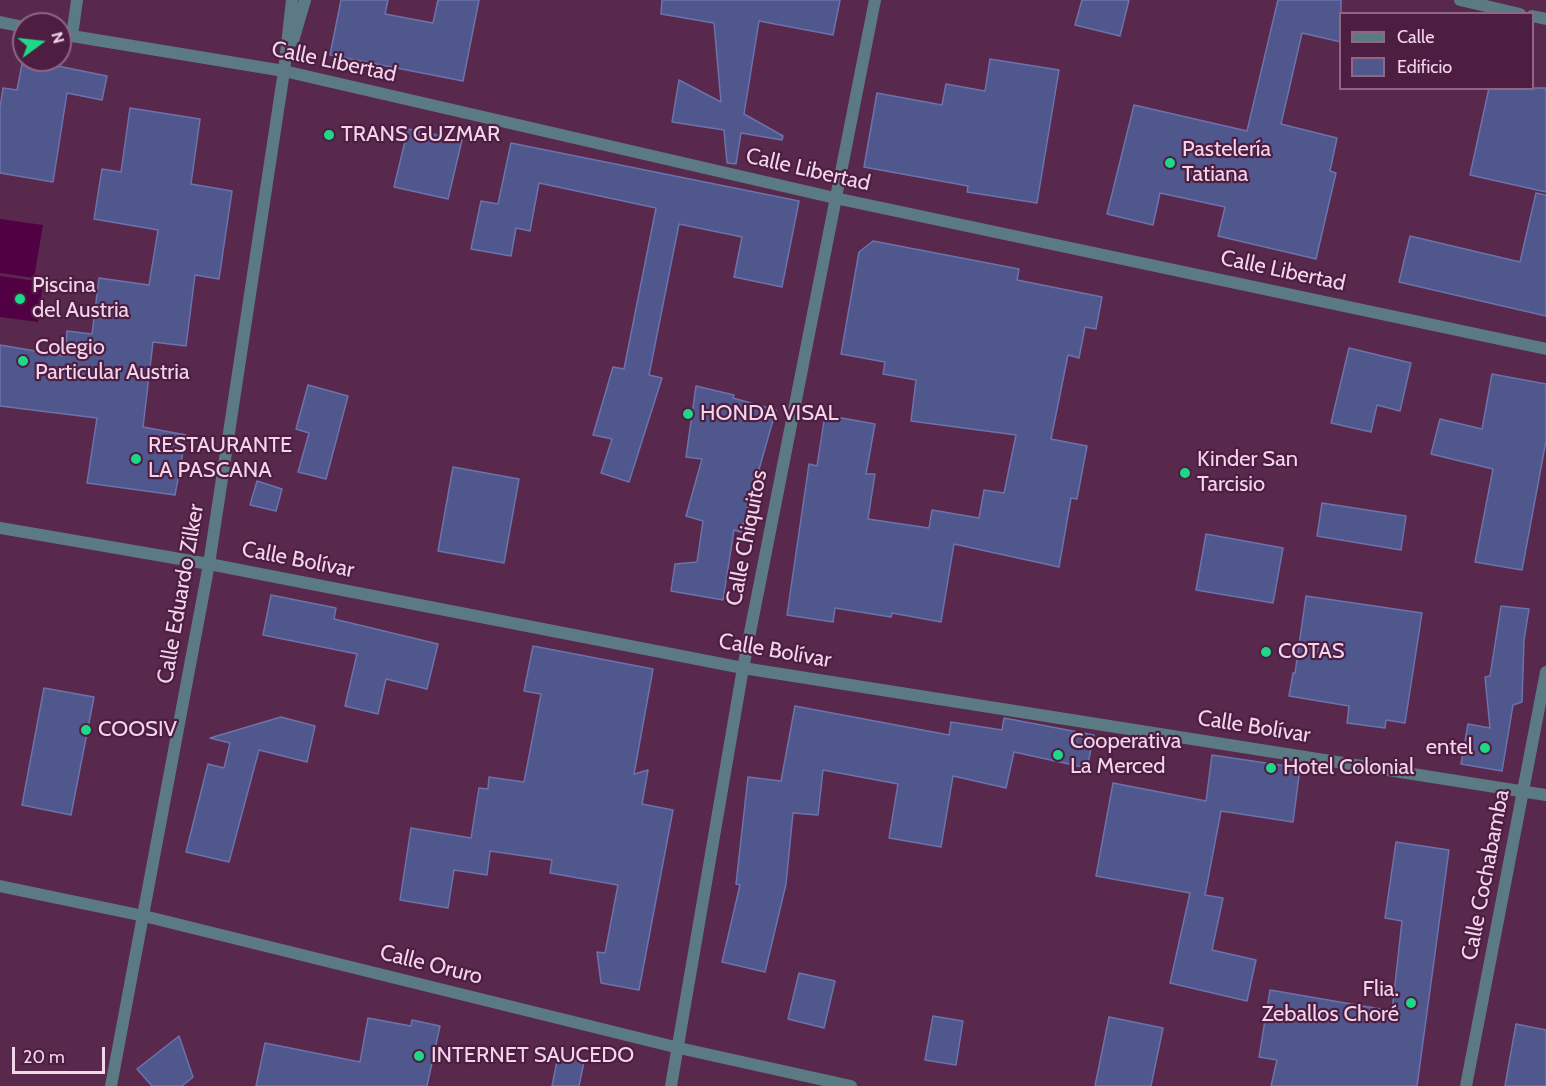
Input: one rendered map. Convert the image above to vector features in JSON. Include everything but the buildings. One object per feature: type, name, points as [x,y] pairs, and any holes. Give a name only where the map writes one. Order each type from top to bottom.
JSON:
[{"type":"street","points":[[72,16],[77,0]]},
{"type":"street","name":"Calle Eduardo Zilker","points":[[111,1086],[209,564],[284,71],[292,0]]},
{"type":"street","name":"Calle Eduardo Zilker","points":[[284,71],[305,0]]},
{"type":"street","name":"Calle Chiquitos","points":[[671,1086],[743,668],[875,0]]},
{"type":"street","points":[[1460,0],[1511,12]]},
{"type":"street","name":"Calle Libertad","points":[[72,36],[284,71],[835,198],[1546,349]]},
{"type":"street","name":"Calle Bolívar","points":[[0,528],[209,564],[743,668],[1546,795]]},
{"type":"street","name":"Calle Cochabamba","points":[[1466,1086],[1546,672]]},
{"type":"street","name":"Calle Oruro","points":[[0,886],[144,916],[679,1048],[851,1086]]},
{"type":"shaded area","points":[[0,219],[43,225],[34,278],[0,273]]},
{"type":"shaded area","name":"Piscina del Austria","points":[[0,276],[43,282],[38,322],[0,317]]},
{"type":"place","name":"TRANS GUZMAR","points":[[329,135]]},
{"type":"place","name":"Pastelería Tatiana","points":[[1170,163]]},
{"type":"place","name":"Piscina del Austria","points":[[20,299]]},
{"type":"place","name":"Colegio Particular Austria","points":[[23,361]]},
{"type":"place","name":"HONDA VISAL","points":[[688,414]]},
{"type":"place","name":"RESTAURANTE LA PASCANA","points":[[136,459]]},
{"type":"place","name":"Kinder San Tarcisio","points":[[1185,473]]},
{"type":"place","name":"COTAS","points":[[1266,652]]},
{"type":"place","name":"COOSIV","points":[[86,730]]},
{"type":"place","name":"entel","points":[[1485,748]]},
{"type":"place","name":"Cooperativa La Merced","points":[[1058,755]]},
{"type":"place","name":"Hotel Colonial","points":[[1271,768]]},
{"type":"place","name":"Flia. Zeballos Choré","points":[[1411,1003]]},
{"type":"place","name":"INTERNET SAUCEDO","points":[[419,1056]]}]
